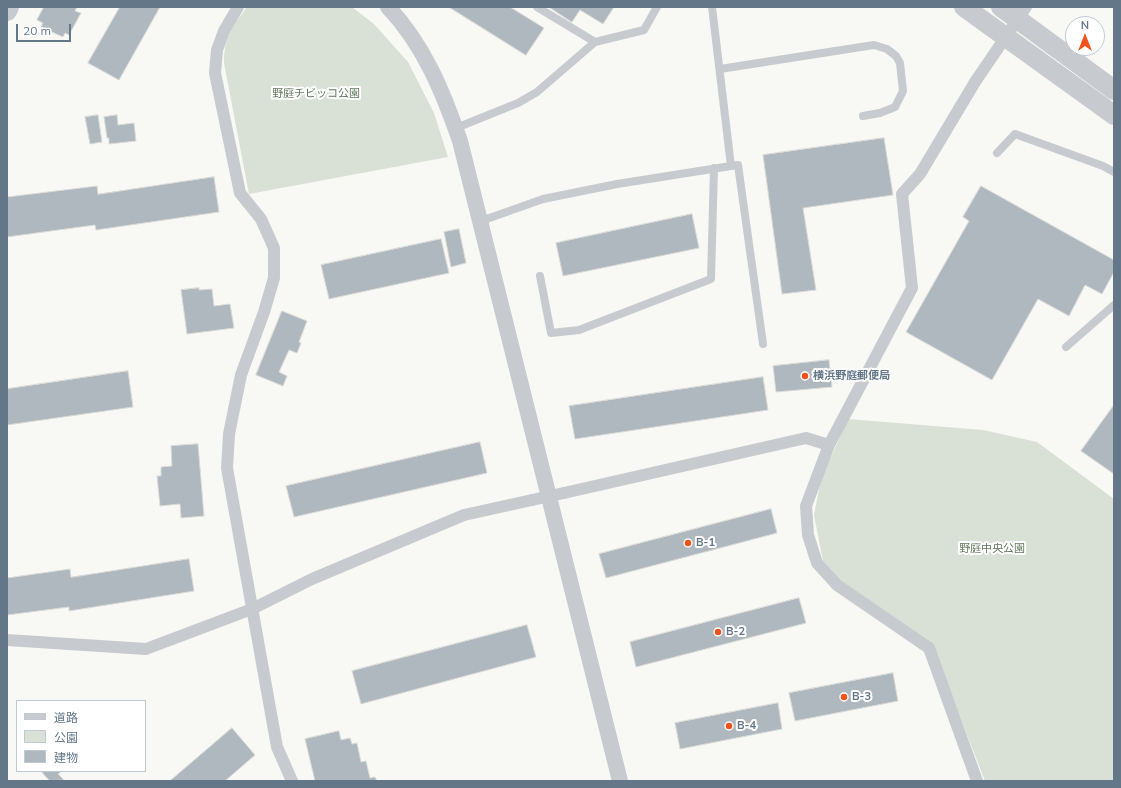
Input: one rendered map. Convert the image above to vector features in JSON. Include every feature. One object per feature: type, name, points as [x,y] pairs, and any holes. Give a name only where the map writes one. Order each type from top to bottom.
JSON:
[{"type":"street","points":[[7,11],[9,7]]},
{"type":"street","points":[[238,7],[224,31],[217,50],[215,73],[240,192],[261,219],[274,248],[274,278],[264,312],[241,375],[229,434],[227,468],[277,747],[292,781]]},
{"type":"street","points":[[388,7],[418,45],[444,93],[456,128],[620,781]]},
{"type":"street","points":[[964,7],[1114,115]]},
{"type":"street","points":[[1001,7],[1114,90]]},
{"type":"street","points":[[977,781],[929,648],[837,585],[817,563],[808,535],[806,506],[829,445],[912,288],[902,194],[920,174],[975,82],[1026,7]]},
{"type":"street","points":[[7,640],[146,648],[252,609],[312,579],[464,515],[806,438],[829,445]]},
{"type":"lane","points":[[537,7],[595,42]]},
{"type":"lane","points":[[456,128],[518,103],[537,92],[595,42],[644,30],[657,7]]},
{"type":"lane","points":[[712,7],[731,166]]},
{"type":"lane","points":[[720,68],[874,45],[887,49],[896,56],[900,63],[903,91],[895,107],[880,113],[863,116]]},
{"type":"lane","points":[[997,153],[1015,134],[1103,166],[1114,172]]},
{"type":"lane","points":[[480,221],[543,199],[738,165],[763,344]]},
{"type":"lane","points":[[540,276],[551,333],[579,330],[711,280],[714,168]]},
{"type":"lane","points":[[1066,347],[1114,305]]},
{"type":"green space","name":"野庭チビッコ公園","points":[[247,7],[352,7],[374,24],[408,62],[434,113],[448,157],[249,194],[224,63],[227,39]]},
{"type":"green space","name":"野庭中央公園","points":[[848,419],[983,430],[1037,442],[1114,499],[1114,781],[985,781],[932,644],[841,582],[823,561],[814,515],[821,479]]},
{"type":"building","points":[[44,7],[77,7],[75,11],[81,13],[69,35],[65,33],[63,37],[41,27],[43,23],[37,20]]},
{"type":"building","points":[[120,7],[160,7],[119,80],[88,63]]},
{"type":"building","points":[[449,7],[510,7],[544,28],[526,55]]},
{"type":"building","points":[[549,7],[614,7],[603,24],[580,10],[572,22]]},
{"type":"building","points":[[98,115],[102,142],[90,144],[85,117]]},
{"type":"building","points":[[117,115],[118,125],[134,123],[136,141],[109,144],[104,117]]},
{"type":"building","points":[[884,138],[893,195],[803,208],[816,290],[782,294],[763,155]]},
{"type":"building","points":[[214,177],[219,212],[96,230],[95,225],[7,237],[7,197],[97,186],[98,194]]},
{"type":"building","points":[[981,186],[1114,260],[1114,272],[1102,294],[1085,285],[1069,316],[1038,299],[992,380],[906,332],[969,221],[963,217]]},
{"type":"building","points":[[692,214],[699,248],[563,276],[556,243]]},
{"type":"building","points":[[459,229],[466,263],[451,267],[444,232]]},
{"type":"building","points":[[441,239],[449,273],[329,299],[321,265]]},
{"type":"building","points":[[199,288],[199,290],[212,289],[214,306],[230,304],[234,328],[187,334],[181,290]]},
{"type":"building","points":[[282,311],[307,321],[299,342],[301,343],[297,353],[289,350],[279,372],[287,376],[283,386],[256,375]]},
{"type":"building","points":[[829,360],[832,387],[776,392],[773,366]]},
{"type":"building","points":[[128,371],[133,407],[7,425],[7,389]]},
{"type":"building","points":[[763,377],[768,410],[575,439],[569,406]]},
{"type":"building","points":[[1114,405],[1114,474],[1081,451]]},
{"type":"building","points":[[480,442],[487,473],[294,517],[286,486]]},
{"type":"building","points":[[198,444],[204,516],[181,518],[180,504],[160,506],[157,476],[161,476],[161,467],[172,466],[171,446]]},
{"type":"building","name":"B-1","points":[[771,509],[777,533],[606,578],[599,554]]},
{"type":"building","points":[[189,559],[194,591],[69,611],[69,607],[7,615],[7,578],[70,569],[71,577]]},
{"type":"building","name":"B-2","points":[[799,598],[806,623],[636,667],[630,642]]},
{"type":"building","points":[[527,625],[536,657],[361,704],[352,671]]},
{"type":"building","name":"B-3","points":[[893,673],[898,701],[795,721],[789,693]]},
{"type":"building","name":"B-4","points":[[778,703],[782,729],[680,749],[675,723]]},
{"type":"building","points":[[232,728],[255,755],[225,781],[170,781]]},
{"type":"building","points":[[339,731],[341,740],[350,738],[352,744],[357,743],[361,762],[366,761],[370,778],[375,777],[377,781],[315,781],[305,739]]},
{"type":"building","points":[[42,772],[61,772],[58,774],[64,780],[50,781]]},
{"type":"place","name":"横浜野庭郵便局","points":[[805,376]]},
{"type":"place","name":"B-1","points":[[688,543]]},
{"type":"place","name":"B-2","points":[[718,632]]},
{"type":"place","name":"B-3","points":[[844,697]]},
{"type":"place","name":"B-4","points":[[729,726]]}]
